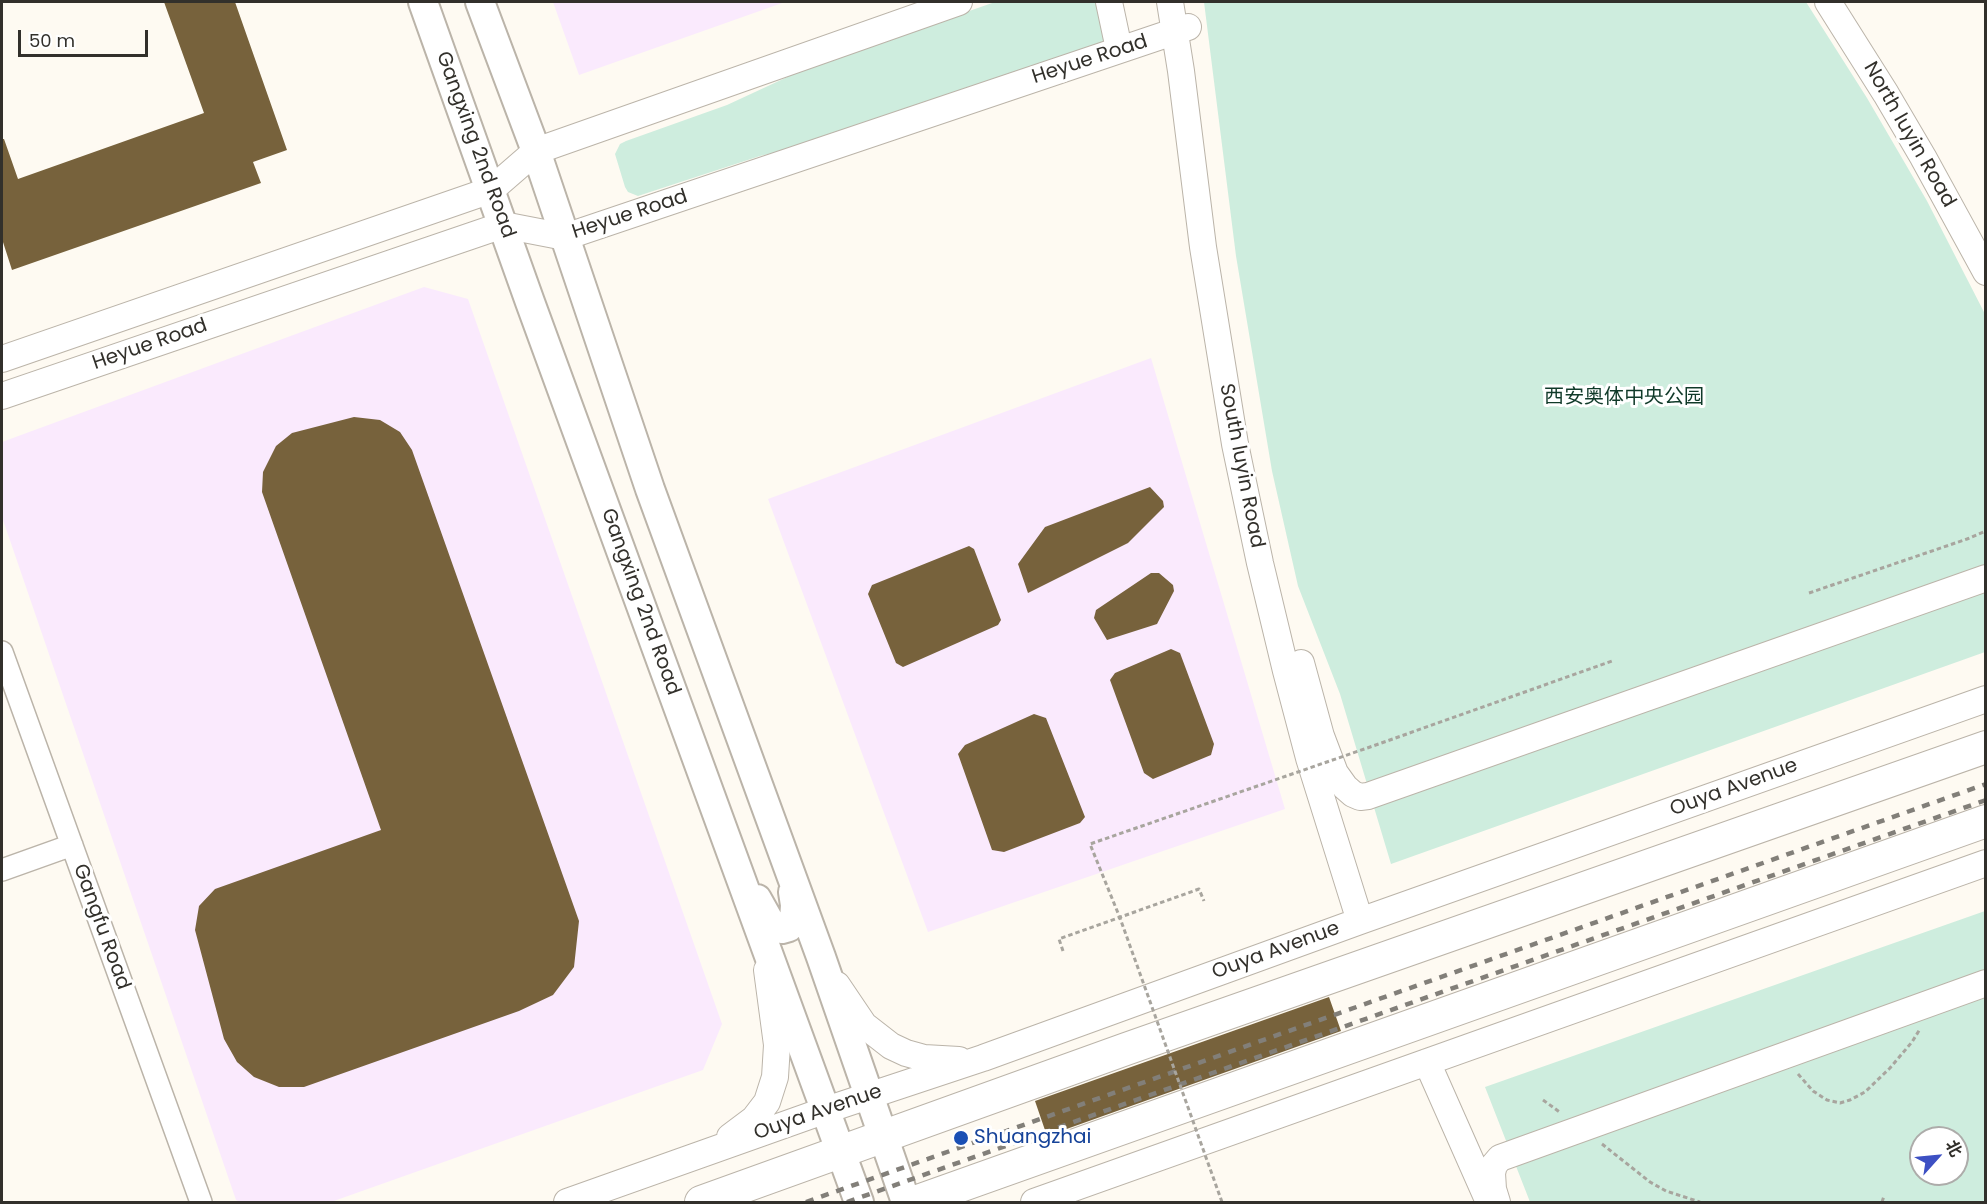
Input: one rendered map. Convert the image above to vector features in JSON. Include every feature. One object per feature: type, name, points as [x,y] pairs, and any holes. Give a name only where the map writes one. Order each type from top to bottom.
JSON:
[{"type":"main road","name":"Gangxing 2nd Road","points":[[423,2],[858,1203]]},
{"type":"main road","points":[[480,2],[536,151],[650,489],[821,957],[906,1203]]},
{"type":"main road","points":[[701,1203],[1986,747]]},
{"type":"main road","points":[[915,1203],[1986,820]]},
{"type":"main road","points":[[728,844],[771,924],[776,928],[789,927],[794,921],[795,905],[790,874]]},
{"type":"street","name":"Heyue Road","points":[[2,359],[491,190],[536,151],[959,2]]},
{"type":"street","points":[[1109,2],[1119,49]]},
{"type":"street","name":"South luyin Road","points":[[1170,2],[1181,29],[1251,460],[1289,624],[1312,701],[1366,918]]},
{"type":"street","name":"South luyin Road","points":[[1184,2],[1181,29],[1203,247],[1237,455],[1286,671],[1310,758],[1366,918]]},
{"type":"street","name":"North luyin Road","points":[[1828,2],[1907,130],[1986,272]]},
{"type":"street","name":"North luyin Road","points":[[1844,2],[1900,90],[1986,244]]},
{"type":"street","name":"Heyue Road","points":[[2,396],[503,225],[565,237],[1181,29]]},
{"type":"street","points":[[1321,736],[1335,773],[1345,787],[1360,797],[1368,796],[1986,578]]},
{"type":"street","name":"Gangfu Road","points":[[2,652],[201,1203]]},
{"type":"street","name":"Ouya Avenue","points":[[567,1203],[868,1095],[983,1058],[1366,918],[1986,699]]},
{"type":"street","points":[[2,870],[72,845]]},
{"type":"street","points":[[1034,1203],[1986,863]]},
{"type":"street","points":[[695,1157],[731,1137],[754,1119],[767,1102],[775,1077],[777,1045],[759,928]]},
{"type":"street","points":[[821,957],[850,1006],[864,1024],[891,1046],[924,1058],[949,1061],[983,1058]]},
{"type":"street","points":[[1497,1203],[1492,1173],[1494,1165],[1500,1158],[1986,983]]},
{"type":"street","points":[[1420,1064],[1471,1203]]},
{"type":"street","points":[[1420,1064],[1489,1203]]},
{"type":"path","points":[[1809,593],[1986,531]]},
{"type":"path","points":[[1222,1203],[1120,918],[1090,844],[1611,661]]},
{"type":"path","points":[[1063,951],[1059,939],[1199,889],[1204,901]]},
{"type":"path","points":[[1786,1054],[1813,1091],[1827,1100],[1840,1103],[1865,1092],[1890,1068],[1912,1042],[1924,1021]]},
{"type":"path","points":[[1543,1100],[1650,1182],[1666,1191],[1700,1203]]},
{"type":"path","points":[[1882,1203],[1884,1196]]},
{"type":"shaded area","points":[[553,2],[785,2],[579,75]]},
{"type":"shaded area","points":[[424,287],[468,299],[722,1024],[703,1070],[331,1202],[240,1202],[236,1200],[2,517],[2,442]]},
{"type":"shaded area","points":[[1151,358],[1285,809],[928,932],[768,499]]},
{"type":"green space","points":[[995,2],[1100,2],[1105,37],[1095,46],[826,140],[760,156],[638,196],[628,192],[625,187],[615,154],[620,144],[626,141],[727,105],[809,67]]},
{"type":"green space","name":"西安奥体中央公园","points":[[1204,2],[1806,2],[1867,98],[1927,201],[1985,314],[1985,652],[1391,864],[1340,694],[1298,586],[1272,471],[1236,256]]},
{"type":"green space","points":[[1985,911],[1985,1202],[1530,1202],[1485,1087]]},
{"type":"building","points":[[164,2],[235,2],[287,150],[253,162],[261,183],[12,270],[2,239],[2,139],[4,139],[18,179],[204,113]]},
{"type":"building","points":[[354,417],[380,420],[400,432],[412,450],[579,921],[574,967],[553,995],[519,1011],[304,1087],[279,1087],[254,1077],[237,1062],[224,1039],[195,930],[199,906],[215,889],[381,830],[262,492],[263,472],[276,446],[292,433]]},
{"type":"building","points":[[1150,487],[1163,501],[1164,507],[1128,543],[1028,593],[1018,564],[1045,527]]},
{"type":"building","points":[[969,546],[974,549],[1001,620],[998,625],[903,667],[896,663],[868,594],[872,585]]},
{"type":"building","points":[[1151,573],[1159,573],[1173,585],[1174,591],[1157,624],[1107,640],[1094,618],[1096,610]]},
{"type":"building","points":[[1171,649],[1180,653],[1214,744],[1211,755],[1153,779],[1144,773],[1110,680],[1115,673]]},
{"type":"building","points":[[1034,714],[1046,718],[1085,817],[1080,823],[1004,852],[992,850],[958,754],[965,745]]},
{"type":"building","points":[[1329,997],[1341,1031],[1047,1136],[1035,1101]]},
{"type":"railway","points":[[806,1202],[1986,784]]},
{"type":"railway","points":[[847,1202],[1986,800]]},
{"type":"place","name":"Shuangzhai","points":[[961,1138]]}]
